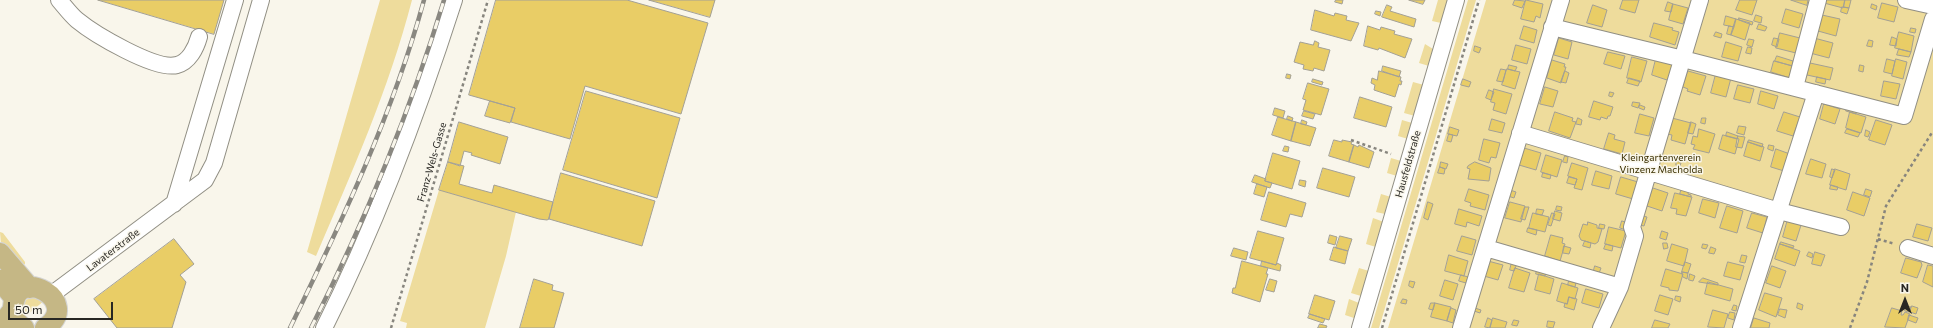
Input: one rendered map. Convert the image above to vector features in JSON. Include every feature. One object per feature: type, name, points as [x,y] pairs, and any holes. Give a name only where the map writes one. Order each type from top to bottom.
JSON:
[{"type":"main road","points":[[0,253],[19,299],[14,318],[24,328]]},
{"type":"main road","points":[[0,280],[19,299]]},
{"type":"main road","points":[[0,326],[6,321],[19,299],[42,288],[51,296],[56,307],[53,325]]},
{"type":"street","points":[[58,0],[77,20],[117,46],[155,64],[177,65],[188,58],[196,49],[199,37]]},
{"type":"street","points":[[174,204],[235,0]]},
{"type":"street","name":"Lavaterstraße","points":[[51,296],[205,180],[210,171],[261,0]]},
{"type":"street","points":[[324,328],[361,250],[404,146],[454,0]]},
{"type":"street","name":"Hausfeldstraße","points":[[1360,328],[1456,0]]},
{"type":"street","points":[[1461,328],[1560,0]]},
{"type":"street","points":[[1601,328],[1620,287],[1635,236],[1632,227],[1700,0]]},
{"type":"street","points":[[1795,87],[1818,0]]},
{"type":"street","points":[[1906,0],[1933,6]]},
{"type":"street","points":[[1552,27],[1816,92],[1904,116],[1933,20]]},
{"type":"street","points":[[1741,328],[1759,267],[1779,211],[1816,92]]},
{"type":"street","points":[[1520,133],[1779,211],[1841,227]]},
{"type":"street","points":[[1486,248],[1620,287]]},
{"type":"street","points":[[1908,248],[1933,256]]},
{"type":"path","name":"Franz-Wels-Gasse","points":[[392,328],[488,0]]},
{"type":"path","points":[[1382,328],[1479,0]]},
{"type":"path","points":[[1850,328],[1867,282],[1886,206],[1931,138],[1933,131]]},
{"type":"path","points":[[1351,140],[1391,154]]},
{"type":"green space","points":[[380,0],[412,0],[403,33],[369,130],[316,256],[307,252]]},
{"type":"green space","points":[[1438,0],[1448,0],[1441,23],[1432,21]]},
{"type":"green space","points":[[1468,0],[1476,0],[1379,328],[1371,328]]},
{"type":"green space","name":"Kleingartenverein Vinzenz Macholda","points":[[1486,0],[1933,0],[1933,328],[1388,328]]},
{"type":"green space","points":[[1425,44],[1433,49],[1429,66],[1419,63]]},
{"type":"green space","points":[[1413,82],[1424,85],[1415,116],[1404,113]]},
{"type":"green space","points":[[1402,120],[1412,123],[1408,139],[1398,136]]},
{"type":"green space","points":[[1391,158],[1401,161],[1397,176],[1387,173]]},
{"type":"green space","points":[[439,190],[516,212],[506,256],[485,328],[406,328],[407,323],[400,321]]},
{"type":"green space","points":[[1381,194],[1391,197],[1385,214],[1376,212]]},
{"type":"green space","points":[[1373,218],[1384,222],[1376,247],[1366,244]]},
{"type":"green space","points":[[0,232],[3,233],[25,264],[20,267],[1,244]]},
{"type":"green space","points":[[1359,268],[1369,271],[1361,296],[1351,293]]},
{"type":"green space","points":[[35,296],[45,300],[27,315],[23,315],[24,302],[28,298]]},
{"type":"green space","points":[[1349,299],[1359,303],[1354,318],[1345,315]]},
{"type":"building","points":[[98,0],[224,0],[214,34]]},
{"type":"building","points":[[496,0],[627,0],[708,23],[681,114],[585,86],[570,139],[511,122],[515,108],[469,95]]},
{"type":"building","points":[[649,0],[715,0],[710,17]]},
{"type":"building","points":[[1336,0],[1343,0],[1342,4],[1335,2]]},
{"type":"building","points":[[1409,0],[1425,0],[1423,4]]},
{"type":"building","points":[[1515,0],[1525,1],[1522,8],[1513,5]]},
{"type":"building","points":[[1526,0],[1543,4],[1540,18],[1536,16],[1534,22],[1521,19]]},
{"type":"building","points":[[1623,0],[1639,0],[1635,13],[1620,9]]},
{"type":"building","points":[[1740,0],[1757,0],[1752,15],[1736,10]]},
{"type":"building","points":[[1791,0],[1808,0],[1807,5]]},
{"type":"building","points":[[1825,0],[1845,0],[1843,8],[1824,3]]},
{"type":"building","points":[[1845,0],[1851,0],[1849,8],[1844,7]]},
{"type":"building","points":[[1668,2],[1673,4],[1671,12],[1665,11]]},
{"type":"building","points":[[1882,3],[1898,7],[1894,22],[1878,18]]},
{"type":"building","points":[[1673,4],[1688,8],[1683,24],[1669,20]]},
{"type":"building","points":[[1872,4],[1877,6],[1876,10],[1871,8]]},
{"type":"building","points":[[1387,5],[1392,7],[1390,11],[1416,19],[1414,27],[1382,17]]},
{"type":"building","points":[[1593,5],[1607,10],[1602,27],[1587,23]]},
{"type":"building","points":[[1842,7],[1849,8],[1847,14],[1841,12]]},
{"type":"building","points":[[1786,9],[1803,14],[1799,28],[1782,23]]},
{"type":"building","points":[[1315,10],[1334,16],[1335,13],[1347,16],[1346,20],[1359,23],[1351,41],[1311,30]]},
{"type":"building","points":[[1376,11],[1381,12],[1380,16],[1375,14]]},
{"type":"building","points":[[1756,15],[1762,17],[1761,23],[1754,21]]},
{"type":"building","points":[[1822,15],[1840,19],[1836,36],[1818,31]]},
{"type":"building","points":[[1726,16],[1736,19],[1734,27],[1724,25]]},
{"type":"building","points":[[1739,18],[1753,22],[1752,25],[1739,20]]},
{"type":"building","points":[[1736,19],[1750,23],[1745,40],[1731,35]]},
{"type":"building","points":[[1654,23],[1673,28],[1672,30],[1679,32],[1675,45],[1650,37]]},
{"type":"building","points":[[1759,24],[1767,27],[1765,31],[1757,29]]},
{"type":"building","points":[[1368,26],[1380,30],[1381,27],[1395,31],[1394,34],[1412,39],[1405,58],[1379,48],[1378,50],[1364,46]]},
{"type":"building","points":[[1524,26],[1537,30],[1534,43],[1520,39]]},
{"type":"building","points":[[1729,26],[1734,27],[1731,35],[1727,34]]},
{"type":"building","points":[[1911,28],[1916,29],[1915,33],[1910,32]]},
{"type":"building","points":[[1716,32],[1722,34],[1721,38],[1714,36]]},
{"type":"building","points":[[1899,32],[1914,36],[1911,52],[1895,48]]},
{"type":"building","points":[[1780,33],[1800,38],[1796,53],[1776,48]]},
{"type":"building","points":[[1892,37],[1897,39],[1896,46],[1890,45]]},
{"type":"building","points":[[1559,38],[1572,42],[1568,59],[1554,55]]},
{"type":"building","points":[[1774,38],[1779,39],[1777,47],[1772,45]]},
{"type":"building","points":[[1814,38],[1833,43],[1829,58],[1810,53]]},
{"type":"building","points":[[1749,39],[1754,40],[1752,47],[1747,45]]},
{"type":"building","points":[[1869,40],[1873,41],[1872,47],[1867,46]]},
{"type":"building","points":[[1315,41],[1319,43],[1318,47],[1330,50],[1324,71],[1314,68],[1313,71],[1303,69],[1304,65],[1294,62],[1300,42],[1313,45]]},
{"type":"building","points":[[1726,42],[1742,47],[1738,61],[1722,57]]},
{"type":"building","points":[[1516,45],[1531,49],[1527,64],[1512,60]]},
{"type":"building","points":[[1475,46],[1481,48],[1479,53],[1474,51]]},
{"type":"building","points":[[1748,47],[1752,48],[1751,54],[1746,53]]},
{"type":"building","points":[[1899,49],[1911,52],[1909,57],[1897,55]]},
{"type":"building","points":[[1608,52],[1625,56],[1621,69],[1604,64]]},
{"type":"building","points":[[1777,56],[1793,61],[1792,66],[1775,61]]},
{"type":"building","points":[[1632,57],[1647,61],[1641,82],[1627,78]]},
{"type":"building","points":[[1656,59],[1675,65],[1670,81],[1652,75]]},
{"type":"building","points":[[1887,59],[1895,61],[1892,74],[1884,72]]},
{"type":"building","points":[[1896,59],[1907,62],[1903,79],[1892,76]]},
{"type":"building","points":[[1552,60],[1565,64],[1564,67],[1566,67],[1561,83],[1547,78]]},
{"type":"building","points":[[1774,61],[1793,66],[1790,78],[1771,72]]},
{"type":"building","points":[[1810,63],[1833,68],[1830,80],[1807,75]]},
{"type":"building","points":[[1509,65],[1517,67],[1515,71],[1508,69]]},
{"type":"building","points":[[1860,65],[1864,66],[1863,72],[1859,71]]},
{"type":"building","points":[[1383,66],[1401,71],[1399,77],[1382,71]]},
{"type":"building","points":[[1501,69],[1506,70],[1503,82],[1497,81]]},
{"type":"building","points":[[1507,69],[1520,72],[1515,89],[1502,85]]},
{"type":"building","points":[[1379,71],[1401,77],[1401,85],[1399,84],[1395,97],[1374,90],[1375,85],[1371,83],[1372,78],[1377,80]]},
{"type":"building","points":[[1565,71],[1569,73],[1566,83],[1561,82]]},
{"type":"building","points":[[1688,71],[1706,76],[1700,95],[1687,91],[1688,89],[1683,87]]},
{"type":"building","points":[[1287,74],[1291,75],[1290,79],[1286,78]]},
{"type":"building","points":[[1716,74],[1731,78],[1726,97],[1711,93]]},
{"type":"building","points":[[1817,77],[1826,79],[1825,84],[1816,82]]},
{"type":"building","points":[[1629,78],[1640,81],[1638,86],[1627,83]]},
{"type":"building","points":[[1313,79],[1323,82],[1322,85],[1312,82]]},
{"type":"building","points":[[1463,79],[1471,82],[1469,87],[1461,85]]},
{"type":"building","points":[[1884,81],[1900,84],[1896,99],[1881,96]]},
{"type":"building","points":[[1308,83],[1329,89],[1321,115],[1303,110],[1306,100],[1303,99]]},
{"type":"building","points":[[1738,85],[1754,89],[1750,103],[1734,99]]},
{"type":"building","points":[[1545,87],[1558,91],[1553,107],[1540,104]]},
{"type":"building","points":[[1494,89],[1512,94],[1506,114],[1493,110],[1495,103],[1491,102]]},
{"type":"building","points":[[1489,90],[1494,92],[1491,100],[1486,98]]},
{"type":"building","points":[[586,91],[680,118],[657,198],[563,170]]},
{"type":"building","points":[[1761,91],[1778,96],[1774,109],[1758,104]]},
{"type":"building","points":[[1610,92],[1614,93],[1612,97],[1609,96]]},
{"type":"building","points":[[1360,97],[1392,107],[1386,127],[1354,118]]},
{"type":"building","points":[[490,101],[515,108],[510,123],[485,116]]},
{"type":"building","points":[[1594,101],[1613,107],[1610,116],[1608,116],[1607,119],[1601,117],[1600,120],[1589,117]]},
{"type":"building","points":[[1633,102],[1640,103],[1638,108],[1632,106]]},
{"type":"building","points":[[1824,104],[1840,109],[1835,124],[1820,119]]},
{"type":"building","points":[[1640,105],[1645,107],[1644,110],[1639,108]]},
{"type":"building","points":[[1848,105],[1857,108],[1856,114],[1846,111]]},
{"type":"building","points":[[1275,108],[1285,111],[1283,118],[1273,115]]},
{"type":"building","points":[[1304,111],[1315,114],[1313,119],[1302,116]]},
{"type":"building","points":[[1555,112],[1573,118],[1572,121],[1576,122],[1570,138],[1549,131]]},
{"type":"building","points":[[1784,112],[1800,117],[1793,136],[1777,131]]},
{"type":"building","points":[[1850,112],[1866,117],[1861,133],[1846,128]]},
{"type":"building","points":[[1640,114],[1654,118],[1649,136],[1635,133]]},
{"type":"building","points":[[1288,116],[1293,118],[1292,121],[1287,119]]},
{"type":"building","points":[[1278,117],[1296,122],[1291,141],[1272,135]]},
{"type":"building","points":[[1578,118],[1582,120],[1581,125],[1576,124]]},
{"type":"building","points":[[1672,118],[1691,123],[1685,144],[1671,140],[1672,135],[1667,134]]},
{"type":"building","points":[[1702,118],[1706,118],[1705,124],[1701,123]]},
{"type":"building","points":[[1492,119],[1505,123],[1502,133],[1489,130]]},
{"type":"building","points":[[1302,120],[1307,122],[1306,125],[1301,124]]},
{"type":"building","points":[[1876,120],[1892,125],[1885,145],[1869,140]]},
{"type":"building","points":[[459,122],[508,137],[500,164],[471,155],[472,153],[464,151],[460,166],[448,162]]},
{"type":"building","points":[[1296,122],[1316,128],[1310,146],[1291,141]]},
{"type":"building","points":[[1691,122],[1696,124],[1693,134],[1688,133]]},
{"type":"building","points":[[1739,126],[1746,127],[1744,135],[1737,133]]},
{"type":"building","points":[[1450,127],[1459,130],[1457,136],[1448,134]]},
{"type":"building","points":[[1699,129],[1715,134],[1709,153],[1693,149],[1695,145],[1691,144],[1693,136],[1697,137]]},
{"type":"building","points":[[1847,129],[1860,133],[1858,137],[1845,133]]},
{"type":"building","points":[[1866,130],[1870,132],[1868,137],[1865,136]]},
{"type":"building","points":[[1727,132],[1738,136],[1737,139],[1726,136]]},
{"type":"building","points":[[1609,133],[1615,135],[1614,139],[1625,142],[1622,154],[1604,149]]},
{"type":"building","points":[[1449,134],[1453,135],[1451,142],[1447,141]]},
{"type":"building","points":[[1723,135],[1739,139],[1735,154],[1719,149]]},
{"type":"building","points":[[1738,136],[1745,137],[1742,148],[1736,147]]},
{"type":"building","points":[[1484,139],[1500,143],[1496,158],[1491,157],[1489,163],[1479,160]]},
{"type":"building","points":[[1334,140],[1352,142],[1351,144],[1354,145],[1349,162],[1329,156]]},
{"type":"building","points":[[1749,140],[1763,144],[1762,147],[1748,142]]},
{"type":"building","points":[[1748,142],[1764,147],[1760,161],[1744,156]]},
{"type":"building","points":[[1354,145],[1358,147],[1359,145],[1374,152],[1369,168],[1349,162]]},
{"type":"building","points":[[1769,145],[1774,146],[1773,151],[1768,149]]},
{"type":"building","points":[[1285,146],[1289,147],[1288,152],[1283,151]]},
{"type":"building","points":[[1524,148],[1541,153],[1536,170],[1519,165]]},
{"type":"building","points":[[1776,149],[1790,154],[1784,171],[1771,167]]},
{"type":"building","points":[[1273,153],[1300,161],[1292,189],[1265,181]]},
{"type":"building","points":[[1546,155],[1562,160],[1557,177],[1541,172]]},
{"type":"building","points":[[1565,156],[1568,157],[1567,163],[1563,162]]},
{"type":"building","points":[[1811,159],[1826,164],[1822,178],[1806,174]]},
{"type":"building","points":[[1677,161],[1681,163],[1680,166],[1676,165]]},
{"type":"building","points":[[448,162],[464,166],[459,184],[492,193],[494,185],[553,202],[549,219],[539,219],[439,190]]},
{"type":"building","points":[[1441,162],[1448,164],[1446,169],[1440,167]]},
{"type":"building","points":[[1475,162],[1491,168],[1489,181],[1468,179],[1470,169],[1467,168]]},
{"type":"building","points":[[1572,163],[1588,168],[1582,190],[1574,188],[1577,179],[1568,176]]},
{"type":"building","points":[[1440,167],[1445,169],[1444,174],[1438,173]]},
{"type":"building","points":[[1323,168],[1355,177],[1349,197],[1317,188]]},
{"type":"building","points":[[1832,169],[1835,170],[1832,178],[1830,177]]},
{"type":"building","points":[[1835,169],[1850,174],[1846,190],[1830,185]]},
{"type":"building","points":[[1596,171],[1612,176],[1609,189],[1592,185]]},
{"type":"building","points":[[561,173],[655,201],[642,246],[549,219]]},
{"type":"building","points":[[1543,173],[1551,175],[1550,179],[1542,177]]},
{"type":"building","points":[[1255,175],[1272,183],[1270,188],[1252,182]]},
{"type":"building","points":[[1569,177],[1577,179],[1575,185],[1567,183]]},
{"type":"building","points":[[1621,177],[1638,182],[1633,199],[1616,194]]},
{"type":"building","points":[[1300,180],[1306,181],[1305,187],[1299,185]]},
{"type":"building","points":[[1257,184],[1267,187],[1264,197],[1254,194]]},
{"type":"building","points":[[1831,185],[1838,187],[1837,190],[1830,189]]},
{"type":"building","points":[[1653,188],[1668,193],[1662,211],[1647,206]]},
{"type":"building","points":[[1682,188],[1689,190],[1688,194],[1691,195],[1691,197],[1680,194]]},
{"type":"building","points":[[1469,189],[1489,195],[1485,210],[1470,206],[1471,203],[1465,201]]},
{"type":"building","points":[[1866,189],[1872,191],[1870,197],[1864,195]]},
{"type":"building","points":[[1510,190],[1516,192],[1514,198],[1508,196]]},
{"type":"building","points":[[1269,192],[1306,203],[1302,217],[1290,214],[1286,227],[1261,220]]},
{"type":"building","points":[[1853,192],[1870,198],[1864,216],[1847,210]]},
{"type":"building","points":[[1675,193],[1692,197],[1686,216],[1676,214],[1677,209],[1671,208]]},
{"type":"building","points":[[1703,199],[1719,203],[1715,218],[1699,213]]},
{"type":"building","points":[[1428,202],[1433,204],[1428,220],[1424,218]]},
{"type":"building","points":[[1510,202],[1525,206],[1521,222],[1505,218]]},
{"type":"building","points":[[1557,206],[1562,207],[1561,211],[1556,210]]},
{"type":"building","points":[[1727,206],[1743,211],[1737,233],[1720,228]]},
{"type":"building","points":[[1525,207],[1529,207],[1525,220],[1521,219]]},
{"type":"building","points":[[1459,209],[1482,216],[1479,226],[1467,222],[1466,227],[1455,224]]},
{"type":"building","points":[[1537,209],[1544,210],[1542,215],[1536,214]]},
{"type":"building","points":[[1555,211],[1562,213],[1560,221],[1553,219]]},
{"type":"building","points":[[1533,213],[1549,217],[1545,232],[1529,228]]},
{"type":"building","points":[[1552,213],[1555,214],[1551,226],[1548,225]]},
{"type":"building","points":[[1752,213],[1767,217],[1763,233],[1747,228]]},
{"type":"building","points":[[1643,216],[1647,217],[1644,226],[1640,225]]},
{"type":"building","points":[[1788,219],[1802,222],[1796,241],[1783,237]]},
{"type":"building","points":[[1622,221],[1628,223],[1626,230],[1620,228]]},
{"type":"building","points":[[1588,222],[1597,225],[1597,228],[1602,229],[1598,242],[1595,244],[1581,240],[1579,236],[1583,224],[1587,225]]},
{"type":"building","points":[[1600,224],[1605,225],[1604,229],[1599,228]]},
{"type":"building","points":[[1917,224],[1932,228],[1928,241],[1913,237]]},
{"type":"building","points":[[1609,227],[1626,231],[1621,248],[1605,244]]},
{"type":"building","points":[[1528,228],[1537,230],[1536,235],[1527,232]]},
{"type":"building","points":[[1258,231],[1284,238],[1276,265],[1250,258]]},
{"type":"building","points":[[1662,231],[1668,233],[1666,240],[1660,238]]},
{"type":"building","points":[[1330,235],[1337,237],[1335,245],[1328,243]]},
{"type":"building","points":[[1551,235],[1563,238],[1562,243],[1565,244],[1560,261],[1545,256]]},
{"type":"building","points":[[1340,236],[1352,239],[1348,251],[1336,248]]},
{"type":"building","points":[[1462,236],[1476,240],[1472,255],[1457,251]]},
{"type":"building","points":[[174,239],[194,264],[180,275],[186,282],[172,328],[117,328],[94,299]]},
{"type":"building","points":[[1585,241],[1591,243],[1590,248],[1583,246]]},
{"type":"building","points":[[1781,242],[1794,246],[1793,248],[1780,244]]},
{"type":"building","points":[[1663,243],[1667,243],[1668,248],[1664,249]]},
{"type":"building","points":[[1606,244],[1613,246],[1612,251],[1604,249]]},
{"type":"building","points":[[1672,244],[1688,249],[1684,266],[1667,261]]},
{"type":"building","points":[[1703,244],[1708,245],[1706,249],[1702,248]]},
{"type":"building","points":[[1780,244],[1800,251],[1795,266],[1775,259]]},
{"type":"building","points":[[1564,246],[1571,248],[1569,254],[1563,253]]},
{"type":"building","points":[[1334,247],[1348,251],[1345,264],[1330,260]]},
{"type":"building","points":[[1711,247],[1716,249],[1714,254],[1709,253]]},
{"type":"building","points":[[1234,248],[1248,252],[1246,260],[1231,256]]},
{"type":"building","points":[[1809,252],[1813,254],[1812,258],[1807,256]]},
{"type":"building","points":[[1815,252],[1825,255],[1821,266],[1812,264]]},
{"type":"building","points":[[1449,255],[1468,261],[1464,276],[1445,271]]},
{"type":"building","points":[[1742,255],[1747,256],[1745,263],[1740,262]]},
{"type":"building","points":[[1906,258],[1921,262],[1922,265],[1917,278],[1901,273]]},
{"type":"building","points":[[1242,261],[1268,268],[1266,274],[1268,274],[1260,302],[1232,293],[1233,288],[1235,288]]},
{"type":"building","points":[[1262,261],[1281,265],[1280,271],[1261,266]]},
{"type":"building","points":[[1488,261],[1503,265],[1498,280],[1484,276]]},
{"type":"building","points":[[1512,262],[1517,264],[1514,271],[1510,270]]},
{"type":"building","points":[[1685,262],[1691,264],[1688,273],[1682,272]]},
{"type":"building","points":[[1728,262],[1744,266],[1740,280],[1724,276]]},
{"type":"building","points":[[1928,265],[1933,266],[1933,287],[1923,282]]},
{"type":"building","points":[[1595,266],[1601,268],[1598,276],[1593,274]]},
{"type":"building","points":[[1772,266],[1786,271],[1780,288],[1766,283]]},
{"type":"building","points":[[1515,268],[1530,273],[1524,292],[1509,288]]},
{"type":"building","points":[[1666,269],[1683,274],[1678,291],[1669,290],[1669,288],[1661,286]]},
{"type":"building","points":[[1537,270],[1546,272],[1545,276],[1536,274]]},
{"type":"building","points":[[1682,272],[1688,273],[1687,279],[1683,277]]},
{"type":"building","points":[[1539,274],[1554,279],[1550,294],[1535,290]]},
{"type":"building","points":[[1690,274],[1695,276],[1693,281],[1689,280]]},
{"type":"building","points":[[1461,275],[1468,277],[1466,283],[1459,281]]},
{"type":"building","points":[[1703,278],[1718,283],[1718,285],[1699,282]]},
{"type":"building","points":[[534,279],[553,285],[552,290],[564,293],[554,328],[520,328]]},
{"type":"building","points":[[1270,279],[1277,281],[1274,292],[1266,290]]},
{"type":"building","points":[[1445,280],[1458,284],[1453,300],[1440,296]]},
{"type":"building","points":[[1410,281],[1415,282],[1413,288],[1409,286]]},
{"type":"building","points":[[1569,281],[1576,283],[1575,287],[1568,285]]},
{"type":"building","points":[[1708,282],[1733,289],[1730,301],[1705,294]]},
{"type":"building","points":[[1562,283],[1578,288],[1575,299],[1569,297],[1567,304],[1557,301]]},
{"type":"building","points":[[1586,289],[1603,294],[1599,308],[1582,303]]},
{"type":"building","points":[[1765,293],[1782,298],[1776,317],[1759,310]]},
{"type":"building","points":[[1315,295],[1335,301],[1329,320],[1309,314]]},
{"type":"building","points":[[1660,295],[1673,299],[1668,315],[1655,311]]},
{"type":"building","points":[[1676,296],[1681,297],[1680,302],[1675,300]]},
{"type":"building","points":[[1569,297],[1577,299],[1574,310],[1564,307],[1565,303],[1567,304]]},
{"type":"building","points":[[1403,299],[1407,300],[1406,304],[1401,303]]},
{"type":"building","points":[[1431,303],[1435,303],[1433,310],[1429,309]]},
{"type":"building","points":[[1435,303],[1451,307],[1447,321],[1431,317]]},
{"type":"building","points":[[1798,303],[1803,305],[1802,310],[1797,308]]},
{"type":"building","points":[[1734,305],[1737,306],[1736,311],[1732,310]]},
{"type":"building","points":[[1906,306],[1911,307],[1909,312],[1905,311]]},
{"type":"building","points":[[1912,306],[1918,308],[1916,314],[1910,312]]},
{"type":"building","points":[[1451,308],[1456,310],[1453,323],[1447,321]]},
{"type":"building","points":[[1475,308],[1481,310],[1480,313],[1474,311]]},
{"type":"building","points":[[1892,308],[1902,311],[1901,315],[1905,312],[1910,314],[1905,328],[1885,327]]},
{"type":"building","points":[[1780,309],[1787,310],[1785,318],[1778,315]]},
{"type":"building","points":[[1713,310],[1728,314],[1724,328],[1708,327]]},
{"type":"building","points":[[1730,312],[1735,313],[1734,320],[1728,318]]},
{"type":"building","points":[[1310,314],[1325,319],[1323,323],[1308,318]]},
{"type":"building","points":[[1909,315],[1918,318],[1916,323],[1908,320]]},
{"type":"building","points":[[1488,318],[1492,320],[1490,328],[1485,327]]},
{"type":"building","points":[[1493,318],[1507,322],[1505,328],[1490,328]]},
{"type":"building","points":[[1754,318],[1770,323],[1769,328],[1751,328]]},
{"type":"building","points":[[1514,320],[1519,321],[1517,326],[1512,325]]},
{"type":"building","points":[[1655,320],[1670,324],[1668,328],[1652,328]]},
{"type":"building","points":[[1548,321],[1555,322],[1553,328],[1547,327]]},
{"type":"building","points":[[1320,324],[1327,326],[1326,328],[1318,328]]},
{"type":"railway","points":[[290,328],[347,208],[381,126],[397,85],[424,0]]},
{"type":"railway","points":[[311,328],[331,288],[385,167],[431,42],[444,0]]}]
